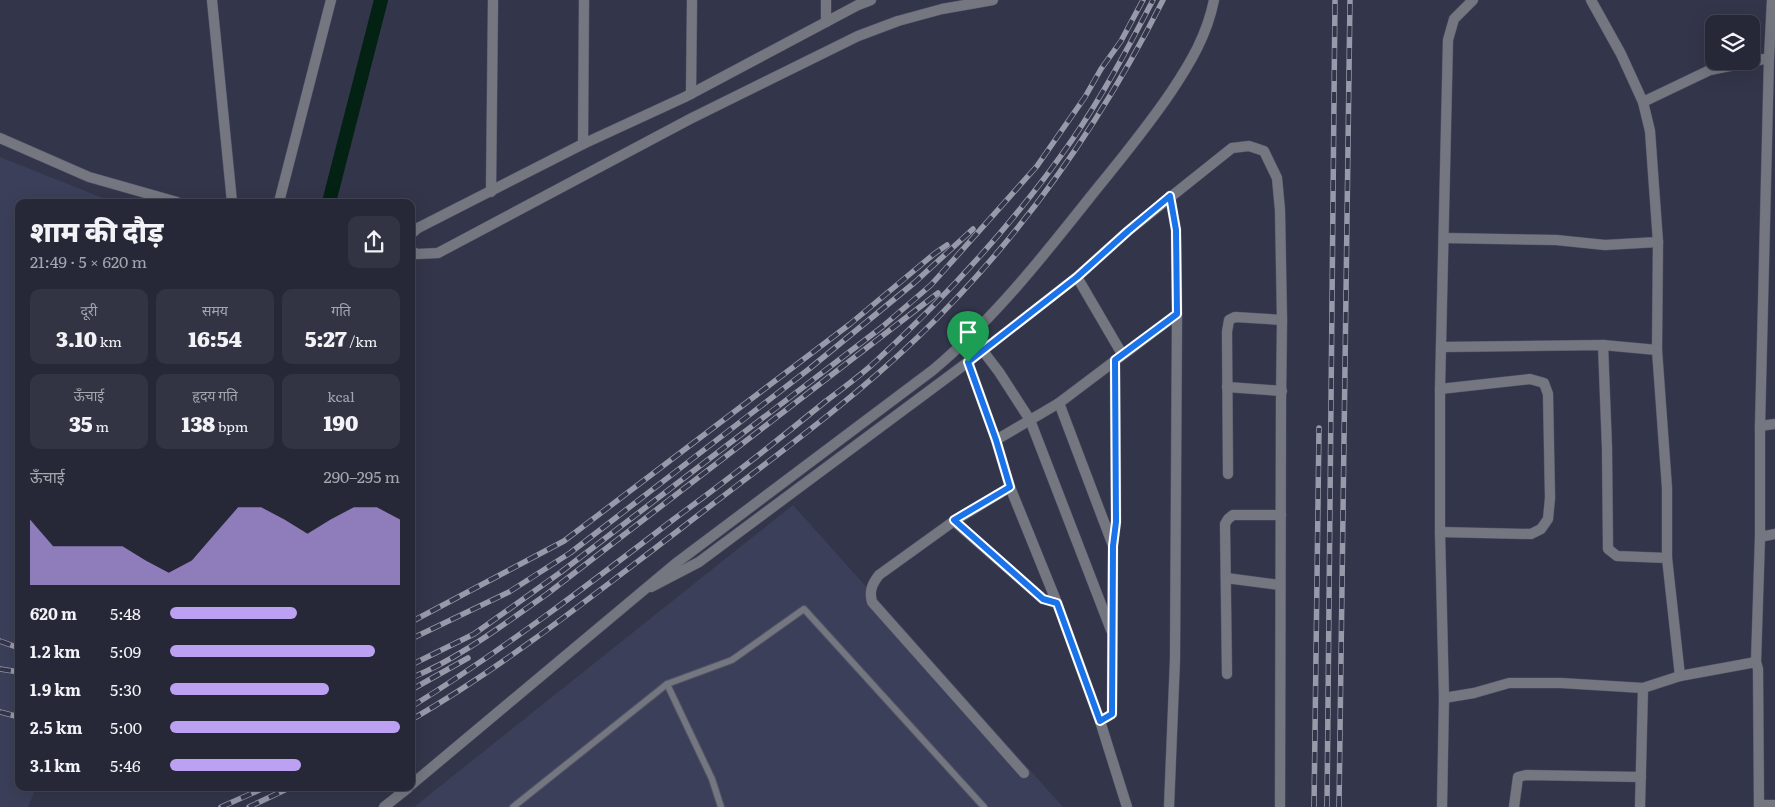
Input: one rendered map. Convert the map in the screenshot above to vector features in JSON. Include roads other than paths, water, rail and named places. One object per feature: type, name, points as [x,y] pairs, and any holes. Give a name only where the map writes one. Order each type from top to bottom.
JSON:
[{"type":"street","points":[[212,0],[232,199]]},
{"type":"street","points":[[280,199],[331,0]]},
{"type":"street","points":[[491,192],[493,0]]},
{"type":"street","points":[[583,144],[584,0]]},
{"type":"street","points":[[691,94],[692,0]]},
{"type":"street","points":[[826,0],[826,22]]},
{"type":"street","points":[[415,231],[583,144],[691,94],[871,0]]},
{"type":"street","points":[[415,253],[438,253],[690,119],[858,36],[898,21],[942,9],[993,0]]},
{"type":"street","points":[[415,782],[675,564],[933,370],[984,324],[1150,124],[1193,59],[1211,17],[1214,0]]},
{"type":"street","points":[[1442,807],[1444,698],[1440,532],[1440,389],[1448,40],[1454,19],[1473,0]]},
{"type":"street","points":[[1591,0],[1621,54],[1644,102],[1650,131],[1658,242],[1658,350],[1667,488],[1667,558],[1680,676]]},
{"type":"street","points":[[1772,0],[1760,426],[1760,537],[1756,662],[1758,669],[1759,806],[1775,805]]},
{"type":"street","points":[[1644,102],[1710,70],[1769,58]]},
{"type":"street","points":[[0,138],[89,177],[166,199]]},
{"type":"street","points":[[641,593],[699,562],[983,351],[1077,277],[1170,196],[1232,148],[1249,146],[1264,151],[1277,178],[1280,210],[1282,320],[1280,807]]},
{"type":"street","points":[[1170,196],[1176,230],[1177,314],[1175,660],[1170,807]]},
{"type":"street","points":[[1444,238],[1556,240],[1605,245],[1658,242]]},
{"type":"street","points":[[1077,277],[1119,357],[1116,522],[1113,546],[1112,714],[1100,721]]},
{"type":"street","points":[[996,440],[1058,403],[1177,314]]},
{"type":"street","points":[[1228,474],[1227,332],[1229,320],[1235,317],[1282,320]]},
{"type":"street","points":[[1441,347],[1603,345],[1658,350]]},
{"type":"street","points":[[1603,345],[1608,549],[1617,556],[1667,558]]},
{"type":"street","points":[[983,351],[1030,420],[1113,636]]},
{"type":"street","points":[[968,362],[996,440],[1010,487],[1057,603],[1100,721],[1127,807]]},
{"type":"street","points":[[1440,389],[1530,379],[1544,383],[1548,394],[1550,498],[1548,519],[1541,529],[1531,534],[1440,532]]},
{"type":"street","points":[[1227,387],[1282,391]]},
{"type":"street","points":[[1058,403],[1113,546]]},
{"type":"street","points":[[1760,426],[1775,424]]},
{"type":"street","points":[[1010,487],[954,520],[879,575],[871,587],[870,595],[872,602],[1024,773]]},
{"type":"street","points":[[1227,674],[1225,524],[1233,515],[1281,515]]},
{"type":"street","points":[[954,520],[1043,599],[1057,603]]},
{"type":"street","points":[[1760,537],[1775,534]]},
{"type":"street","points":[[1226,578],[1280,585]]},
{"type":"street","points":[[1444,698],[1474,693],[1509,683],[1561,683],[1643,688],[1680,676],[1756,662]]},
{"type":"street","points":[[1640,807],[1643,688]]},
{"type":"street","points":[[1514,807],[1518,777],[1526,775],[1641,777]]},
{"type":"street","points":[[384,807],[404,791]]},
{"type":"lane","points":[[514,807],[667,684],[732,660],[804,609],[984,807]]},
{"type":"lane","points":[[667,684],[712,779],[721,807]]},
{"type":"waterway","points":[[330,199],[381,0]]},
{"type":"railway","points":[[415,663],[474,634],[561,572],[882,327],[931,285],[1037,166],[1121,41],[1143,0]]},
{"type":"railway","points":[[415,704],[512,640],[732,476],[857,377],[902,337],[980,256],[1050,170],[1105,89],[1153,0]]},
{"type":"railway","points":[[415,718],[515,653],[581,605],[831,413],[918,337],[990,261],[1055,179],[1112,92],[1163,0]]},
{"type":"railway","points":[[1327,807],[1335,0]]},
{"type":"railway","points":[[1339,807],[1350,0]]},
{"type":"railway","points":[[415,637],[509,592],[570,553],[809,369],[914,283],[973,229]]},
{"type":"railway","points":[[415,620],[564,541],[850,324],[947,245]]},
{"type":"railway","points":[[415,676],[464,651],[547,594],[938,293]]},
{"type":"railway","points":[[1314,807],[1319,428]]},
{"type":"railway","points":[[0,641],[15,647]]},
{"type":"railway","points":[[415,688],[468,658]]},
{"type":"railway","points":[[0,669],[15,671]]},
{"type":"railway","points":[[0,712],[15,716]]},
{"type":"railway","points":[[221,807],[257,791]]},
{"type":"railway","points":[[249,807],[283,791]]}]
